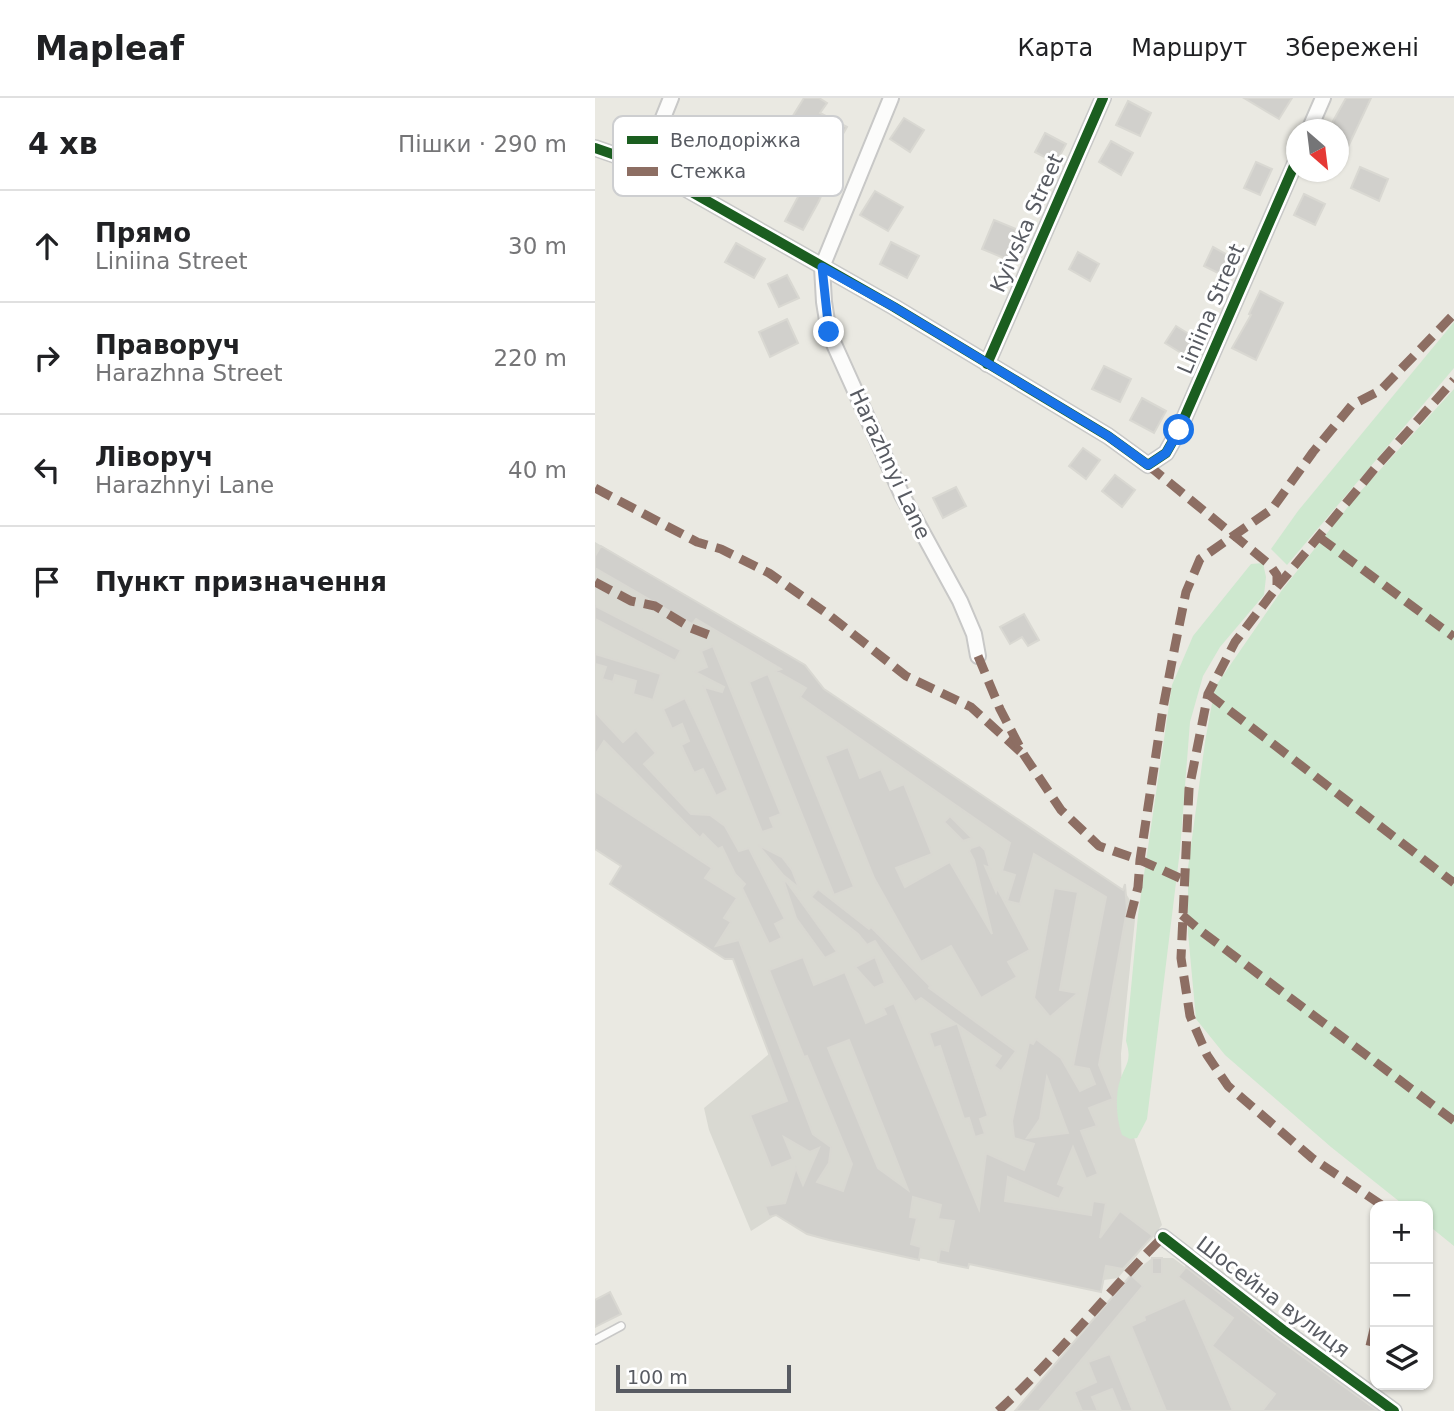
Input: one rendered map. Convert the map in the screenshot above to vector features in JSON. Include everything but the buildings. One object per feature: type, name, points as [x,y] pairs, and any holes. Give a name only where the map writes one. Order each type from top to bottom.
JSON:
[{"type":"street","points":[[663,116],[671,98]]},
{"type":"street","points":[[822,267],[891,98]]},
{"type":"street","name":"Kyivska Street","points":[[987,364],[1103,98]]},
{"type":"street","points":[[1314,119],[1323,98]]},
{"type":"street","points":[[595,148],[613,154]]},
{"type":"street","name":"Liniina Street","points":[[987,364],[1108,436],[1148,465],[1166,453],[1179,430],[1287,182]]},
{"type":"street","points":[[697,196],[894,307],[987,364]]},
{"type":"street","name":"Harazhnyi Lane","points":[[822,267],[829,332],[902,495],[960,601],[974,634],[978,656]]},
{"type":"street","name":"Шосейна вулиця","points":[[1163,1237],[1394,1411]]},
{"type":"lane","points":[[595,1340],[621,1326]]},
{"type":"shaded area","points":[[595,542],[805,665],[824,689],[1125,892],[1136,910],[1121,1054],[1122,1100],[1162,1225],[1118,1278],[1104,1280],[1101,1292],[970,1264],[968,1268],[829,1240],[807,1234],[776,1215],[751,1231],[709,1130],[704,1108],[769,1054],[733,959],[725,959],[610,884],[621,866],[595,849]]},
{"type":"shaded area","points":[[1152,1258],[1173,1258],[1379,1411],[1015,1411],[1131,1275]]},
{"type":"green space","points":[[1454,322],[1454,368],[1287,565],[1271,549],[1298,511]]},
{"type":"green space","points":[[1454,389],[1454,1246],[1433,1229],[1433,1201],[1399,1201],[1331,1147],[1225,1055],[1196,1019],[1188,933],[1188,868],[1215,687],[1282,590],[1358,494]]},
{"type":"green space","points":[[1263,563],[1266,577],[1264,595],[1220,647],[1203,676],[1190,722],[1180,850],[1147,1119],[1137,1138],[1130,1139],[1122,1135],[1120,1129],[1117,1096],[1128,1059],[1126,1041],[1138,915],[1172,685],[1193,636],[1251,564]]},
{"type":"marked path","points":[[1130,918],[1138,887],[1163,708],[1175,646],[1186,592],[1200,559],[1272,509],[1313,452],[1352,405],[1381,390],[1454,314]]},
{"type":"marked path","points":[[1277,587],[1376,467],[1454,380]]},
{"type":"marked path","points":[[1148,465],[1270,565],[1277,575],[1277,587],[1235,642],[1208,694],[1189,789],[1181,958],[1190,1016],[1207,1055],[1228,1086],[1312,1158],[1376,1201]]},
{"type":"marked path","points":[[595,488],[697,542],[721,549],[769,573],[829,615],[906,676],[971,707],[1024,755]]},
{"type":"marked path","points":[[1319,537],[1454,637]]},
{"type":"marked path","points":[[595,582],[631,601],[655,606],[691,628],[714,637]]},
{"type":"marked path","points":[[978,656],[1000,709],[1024,755],[1061,810],[1099,846],[1140,860],[1184,880]]},
{"type":"marked path","points":[[1208,694],[1454,883]]},
{"type":"marked path","points":[[1182,915],[1454,1121]]},
{"type":"marked path","points":[[998,1411],[1041,1369],[1163,1237]]},
{"type":"cycle path","points":[[987,364],[1103,98]]},
{"type":"cycle path","points":[[595,148],[613,154]]},
{"type":"cycle path","points":[[699,196],[894,307],[1108,436],[1148,465],[1166,453],[1179,430],[1287,182]]},
{"type":"cycle path","points":[[1163,1237],[1394,1411]]},
{"type":"route","points":[[829,332],[822,267],[894,307],[1108,436],[1148,465],[1166,453],[1179,430]]}]
